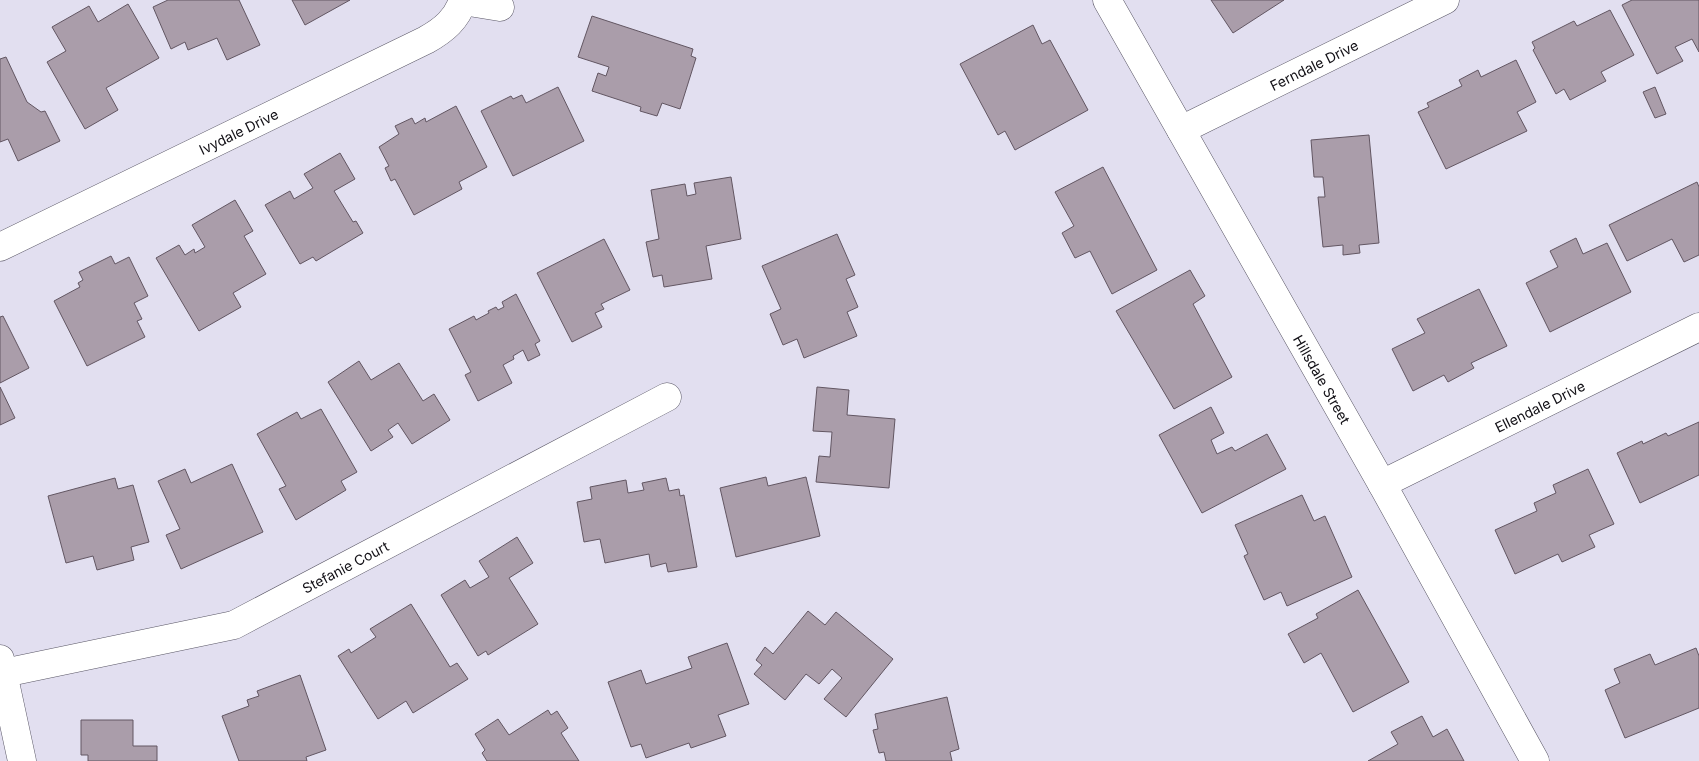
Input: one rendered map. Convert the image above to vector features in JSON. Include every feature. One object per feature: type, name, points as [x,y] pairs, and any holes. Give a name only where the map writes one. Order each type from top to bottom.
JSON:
[{"type":"street","name":"Ivydale Drive","points":[[0,247],[433,36],[449,24],[458,14],[463,0],[500,7]]},
{"type":"street","name":"Hillsdale Street","points":[[1107,0],[1382,484],[1535,761]]},
{"type":"street","name":"Ferndale Drive","points":[[1182,130],[1445,0]]},
{"type":"street","name":"Ellendale Drive","points":[[1382,484],[1699,327]]},
{"type":"street","name":"Stefanie Court","points":[[1,668],[234,625],[667,397]]},
{"type":"street","points":[[1,668],[22,761]]},
{"type":"building","points":[[168,0],[239,0],[260,45],[227,60],[217,38],[188,50],[185,42],[171,49],[153,7]]},
{"type":"building","points":[[292,0],[350,0],[305,25]]},
{"type":"building","points":[[1211,0],[1284,0],[1233,33]]},
{"type":"building","points":[[1632,0],[1699,0],[1699,52],[1692,39],[1675,47],[1683,61],[1657,74],[1622,5]]},
{"type":"building","points":[[128,4],[159,58],[106,88],[118,110],[85,129],[47,62],[66,51],[52,27],[89,6],[98,22]]},
{"type":"building","points":[[1610,10],[1634,55],[1601,72],[1606,81],[1570,100],[1564,89],[1556,94],[1533,50],[1535,48],[1532,42],[1574,21],[1577,26]]},
{"type":"building","points":[[592,16],[693,49],[691,56],[696,58],[680,109],[662,103],[657,116],[640,111],[641,107],[592,91],[598,73],[606,76],[609,67],[578,57]]},
{"type":"building","points":[[1033,25],[1042,44],[1050,40],[1088,110],[1015,150],[1005,131],[998,135],[960,64]]},
{"type":"building","points":[[6,57],[27,102],[41,112],[45,111],[60,141],[18,161],[8,139],[0,142],[0,59]]},
{"type":"building","points":[[1516,60],[1536,102],[1517,112],[1527,131],[1446,169],[1418,112],[1429,107],[1427,103],[1462,86],[1459,80],[1478,70],[1481,77]]},
{"type":"building","points":[[558,87],[584,141],[513,176],[481,111],[511,96],[513,99],[522,95],[526,103]]},
{"type":"building","points":[[1655,87],[1666,114],[1655,118],[1643,92]]},
{"type":"building","points":[[456,106],[487,167],[459,182],[462,189],[414,215],[395,179],[391,181],[385,168],[389,166],[379,147],[399,134],[395,126],[412,118],[415,124],[425,118],[426,122]]},
{"type":"building","points":[[1369,135],[1379,243],[1359,245],[1360,253],[1343,255],[1343,245],[1323,247],[1318,197],[1325,197],[1323,177],[1314,177],[1311,140]]},
{"type":"building","points":[[340,153],[355,179],[334,191],[353,222],[356,221],[363,233],[316,261],[313,257],[300,264],[265,205],[290,191],[294,199],[313,188],[304,174]]},
{"type":"building","points":[[1103,167],[1157,270],[1112,294],[1090,251],[1075,258],[1062,233],[1074,226],[1055,192]]},
{"type":"building","points":[[731,177],[741,239],[706,246],[712,279],[664,287],[662,275],[653,277],[646,242],[659,239],[651,190],[685,184],[687,196],[696,194],[694,183]]},
{"type":"building","points":[[1697,182],[1699,187],[1699,255],[1684,262],[1672,239],[1627,261],[1609,225]]},
{"type":"building","points":[[235,200],[253,231],[244,236],[266,274],[233,293],[241,307],[199,331],[156,258],[179,245],[185,255],[194,249],[195,253],[205,247],[192,225]]},
{"type":"building","points":[[837,234],[855,275],[846,279],[858,307],[847,312],[857,336],[804,358],[797,339],[783,345],[770,314],[781,309],[762,266]]},
{"type":"building","points":[[1576,238],[1583,254],[1607,243],[1631,292],[1550,332],[1526,283],[1558,267],[1550,251]]},
{"type":"building","points":[[604,239],[630,290],[601,304],[604,309],[595,313],[602,327],[572,342],[537,273]]},
{"type":"building","points":[[111,256],[115,264],[129,257],[148,296],[134,303],[142,319],[137,321],[145,337],[87,366],[54,301],[80,287],[78,283],[83,280],[79,272]]},
{"type":"building","points":[[1190,270],[1205,296],[1193,304],[1232,377],[1174,409],[1116,311]]},
{"type":"building","points":[[1479,289],[1507,346],[1471,363],[1474,368],[1448,382],[1444,375],[1413,391],[1392,349],[1425,333],[1417,319]]},
{"type":"building","points":[[516,294],[540,341],[535,344],[540,355],[528,361],[523,350],[513,356],[514,359],[503,365],[512,383],[478,401],[465,375],[471,372],[449,329],[474,316],[476,320],[496,307],[498,310],[504,307],[502,302]]},
{"type":"building","points":[[3,316],[29,368],[0,383],[0,317]]},
{"type":"building","points":[[359,361],[371,380],[399,363],[423,401],[434,394],[450,420],[412,444],[398,423],[388,430],[393,437],[371,451],[328,382]]},
{"type":"building","points":[[0,387],[15,418],[0,425]]},
{"type":"building","points":[[817,387],[849,390],[847,415],[895,419],[889,488],[816,482],[819,456],[830,457],[832,432],[813,431]]},
{"type":"building","points":[[1211,407],[1224,433],[1211,440],[1217,454],[1232,447],[1235,451],[1267,434],[1286,469],[1202,513],[1159,435]]},
{"type":"building","points":[[321,409],[357,472],[341,481],[346,490],[296,520],[279,489],[286,486],[257,434],[297,412],[301,419]]},
{"type":"building","points":[[1699,422],[1699,475],[1640,503],[1617,453],[1642,441],[1643,444],[1666,433],[1668,436]]},
{"type":"building","points":[[232,464],[263,532],[181,569],[166,535],[180,529],[158,481],[185,469],[191,483]]},
{"type":"building","points":[[1588,469],[1614,524],[1589,535],[1595,547],[1562,562],[1558,554],[1515,574],[1495,530],[1537,511],[1534,503],[1556,493],[1553,485]]},
{"type":"building","points":[[766,477],[768,486],[806,477],[820,536],[736,557],[720,488]]},
{"type":"building","points":[[115,478],[118,489],[133,485],[149,542],[131,547],[134,560],[97,570],[93,556],[66,563],[48,496]]},
{"type":"building","points":[[666,478],[669,491],[679,489],[680,496],[684,495],[697,567],[668,572],[666,563],[651,567],[649,554],[605,563],[600,539],[584,542],[577,502],[592,499],[590,487],[626,480],[628,493],[644,490],[642,483]]},
{"type":"building","points":[[1302,495],[1314,521],[1325,516],[1352,577],[1287,606],[1281,592],[1264,600],[1244,556],[1248,554],[1235,525]]},
{"type":"building","points":[[517,537],[533,563],[509,578],[538,624],[488,655],[486,651],[478,656],[441,595],[465,580],[470,588],[489,577],[479,561]]},
{"type":"building","points":[[1358,590],[1409,682],[1353,712],[1321,653],[1304,663],[1288,634],[1318,618],[1316,614]]},
{"type":"building","points":[[411,604],[450,667],[457,663],[468,679],[413,713],[406,701],[378,719],[338,656],[349,649],[351,653],[376,637],[370,629]]},
{"type":"building","points":[[808,611],[825,625],[836,612],[893,659],[846,717],[824,699],[842,678],[832,669],[819,684],[806,674],[785,700],[754,674],[762,665],[756,660],[765,647],[773,654]]},
{"type":"building","points":[[727,643],[749,704],[718,715],[726,736],[691,748],[689,743],[646,758],[641,744],[631,747],[608,682],[641,670],[646,684],[692,668],[688,657]]},
{"type":"building","points":[[1696,648],[1699,656],[1699,708],[1625,738],[1605,690],[1620,683],[1614,669],[1650,654],[1655,665]]},
{"type":"building","points":[[300,675],[326,750],[306,757],[307,761],[239,761],[222,716],[249,706],[247,700],[259,696],[257,691]]},
{"type":"building","points":[[947,697],[959,749],[950,752],[952,761],[886,761],[884,752],[879,753],[873,730],[878,729],[875,714]]},
{"type":"building","points":[[548,710],[551,715],[557,711],[568,728],[561,733],[579,761],[487,761],[482,753],[485,750],[475,734],[498,719],[509,735]]},
{"type":"building","points":[[1422,716],[1433,737],[1447,729],[1464,761],[1368,761],[1398,744],[1391,732]]},
{"type":"building","points":[[81,720],[133,720],[133,746],[157,746],[157,761],[88,761],[88,755],[81,755]]}]
